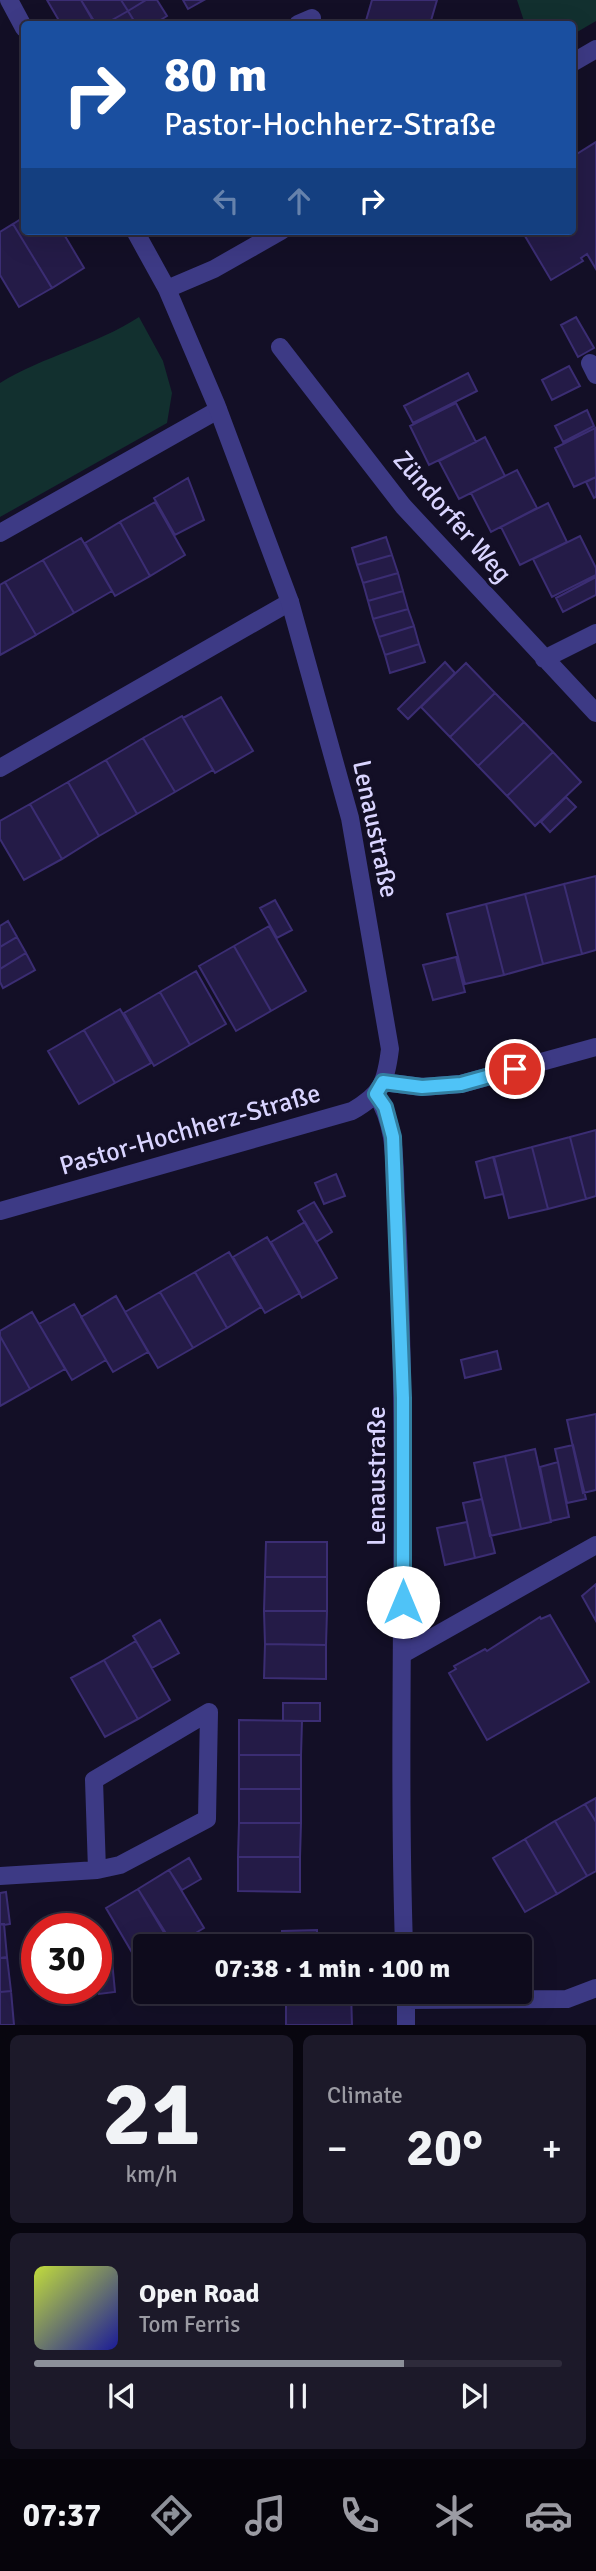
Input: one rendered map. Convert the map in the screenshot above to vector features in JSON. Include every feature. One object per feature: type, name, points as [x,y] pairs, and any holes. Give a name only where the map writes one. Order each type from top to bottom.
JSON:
[{"type":"street","points":[[9,0],[21,22]]},
{"type":"street","points":[[576,61],[596,49]]},
{"type":"street","name":"Lenaustraße","points":[[137,235],[167,289],[218,410],[290,602],[351,818],[390,1049],[382,1082],[393,1137],[400,1268],[403,1398],[401,1862],[404,1934]]},
{"type":"street","points":[[167,289],[214,269],[274,235]]},
{"type":"street","name":"Zündorfer Weg","points":[[280,347],[403,506],[596,713]]},
{"type":"street","points":[[0,533],[218,410]]},
{"type":"street","points":[[0,768],[290,602]]},
{"type":"street","points":[[544,659],[596,633]]},
{"type":"street","points":[[382,1082],[422,1087],[461,1084],[596,1047]]},
{"type":"street","name":"Pastor-Hochherz-Straße","points":[[0,1211],[352,1111],[372,1100],[382,1082]]},
{"type":"street","points":[[403,1654],[596,1545]]},
{"type":"street","points":[[0,1876],[97,1870],[120,1865],[207,1819],[209,1713],[94,1780],[97,1870]]},
{"type":"street","points":[[532,1998],[567,1999],[596,1988]]},
{"type":"street","points":[[406,2004],[406,2025]]},
{"type":"green space","points":[[517,0],[596,0],[596,21],[576,33],[576,21],[524,21]]},
{"type":"green space","points":[[139,317],[163,361],[172,393],[167,423],[0,517],[0,383]]},
{"type":"building","points":[[47,0],[81,0],[92,19],[88,21],[59,21]]},
{"type":"building","points":[[81,0],[121,0],[128,11],[110,21],[94,21]]},
{"type":"building","points":[[121,0],[146,0],[128,11]]},
{"type":"building","points":[[146,0],[157,0],[167,16],[159,21],[134,21],[128,11]]},
{"type":"building","points":[[183,0],[204,0],[188,9]]},
{"type":"building","points":[[372,0],[437,0],[431,21],[366,21]]},
{"type":"building","points":[[128,11],[134,21],[110,21]]},
{"type":"building","points":[[596,142],[596,269],[587,254],[581,258],[583,261],[551,280],[524,235],[576,235],[576,154]]},
{"type":"building","points":[[21,219],[21,235],[64,235],[84,268],[52,288],[13,224]]},
{"type":"building","points":[[13,224],[52,288],[19,307],[0,275],[0,232]]},
{"type":"building","points":[[576,317],[594,348],[578,357],[561,325]]},
{"type":"building","points":[[569,366],[580,386],[552,400],[542,380]]},
{"type":"building","points":[[468,373],[477,391],[413,423],[404,406]]},
{"type":"building","points":[[456,403],[476,442],[429,465],[410,426]]},
{"type":"building","points":[[587,410],[594,426],[563,442],[555,426]]},
{"type":"building","points":[[595,428],[596,477],[574,487],[555,448]]},
{"type":"building","points":[[485,437],[505,476],[459,499],[439,461]]},
{"type":"building","points":[[517,470],[537,508],[491,532],[471,493]]},
{"type":"building","points":[[596,477],[596,497],[594,498],[586,482]]},
{"type":"building","points":[[188,478],[204,520],[175,535],[154,498]]},
{"type":"building","points":[[155,502],[185,555],[150,576],[120,522]]},
{"type":"building","points":[[548,503],[567,542],[520,565],[501,527]]},
{"type":"building","points":[[120,522],[150,576],[115,596],[85,543]]},
{"type":"building","points":[[580,536],[596,568],[596,575],[552,597],[533,559]]},
{"type":"building","points":[[386,537],[392,555],[357,565],[352,548]]},
{"type":"building","points":[[81,538],[112,591],[74,613],[43,560]]},
{"type":"building","points":[[392,555],[398,573],[363,583],[357,565]]},
{"type":"building","points":[[43,560],[74,613],[36,635],[5,582]]},
{"type":"building","points":[[398,573],[403,591],[368,601],[363,583]]},
{"type":"building","points":[[596,577],[596,595],[563,612],[556,598]]},
{"type":"building","points":[[5,582],[36,635],[0,655],[0,585]]},
{"type":"building","points":[[403,591],[408,609],[373,619],[368,601]]},
{"type":"building","points":[[408,609],[414,626],[379,637],[373,619]]},
{"type":"building","points":[[414,626],[419,644],[385,655],[379,637]]},
{"type":"building","points":[[419,644],[425,662],[390,673],[385,655]]},
{"type":"building","points":[[445,662],[455,673],[408,719],[398,709]]},
{"type":"building","points":[[466,663],[495,693],[450,737],[421,707]]},
{"type":"building","points":[[495,693],[524,722],[478,766],[450,737]]},
{"type":"building","points":[[221,697],[253,751],[215,773],[183,718]]},
{"type":"building","points":[[182,716],[213,770],[175,792],[143,738]]},
{"type":"building","points":[[524,722],[553,752],[507,796],[478,766]]},
{"type":"building","points":[[143,738],[175,792],[137,814],[106,760]]},
{"type":"building","points":[[553,752],[581,782],[535,826],[507,796]]},
{"type":"building","points":[[106,760],[137,814],[99,836],[68,782]]},
{"type":"building","points":[[68,782],[99,836],[62,859],[30,804]]},
{"type":"building","points":[[566,797],[576,807],[550,832],[541,822]]},
{"type":"building","points":[[30,804],[62,859],[24,880],[0,839],[0,821]]},
{"type":"building","points":[[596,876],[596,950],[582,954],[564,884]]},
{"type":"building","points":[[564,884],[582,954],[543,964],[525,894]]},
{"type":"building","points":[[525,894],[543,964],[504,975],[486,904]]},
{"type":"building","points":[[275,900],[292,930],[277,938],[260,908]]},
{"type":"building","points":[[486,904],[504,975],[465,984],[447,914]]},
{"type":"building","points":[[8,921],[17,937],[0,947],[0,926]]},
{"type":"building","points":[[269,926],[306,991],[271,1011],[234,946]]},
{"type":"building","points":[[17,937],[26,953],[0,969],[0,947]]},
{"type":"building","points":[[234,946],[271,1011],[236,1031],[199,966]]},
{"type":"building","points":[[26,953],[35,970],[3,988],[0,969]]},
{"type":"building","points":[[456,957],[465,992],[433,1000],[423,965]]},
{"type":"building","points":[[196,971],[226,1024],[190,1045],[160,992]]},
{"type":"building","points":[[160,992],[190,1045],[154,1066],[124,1013]]},
{"type":"building","points":[[120,1009],[151,1063],[115,1083],[84,1030]]},
{"type":"building","points":[[84,1030],[115,1083],[79,1104],[48,1051]]},
{"type":"building","points":[[596,1130],[596,1196],[586,1199],[570,1137]]},
{"type":"building","points":[[570,1137],[586,1199],[548,1209],[532,1147]]},
{"type":"building","points":[[532,1147],[548,1209],[509,1218],[494,1157]]},
{"type":"building","points":[[493,1157],[503,1194],[485,1198],[476,1162]]},
{"type":"building","points":[[336,1174],[345,1196],[324,1204],[315,1183]]},
{"type":"building","points":[[314,1202],[332,1232],[316,1242],[298,1211]]},
{"type":"building","points":[[305,1222],[337,1278],[302,1298],[271,1242]]},
{"type":"building","points":[[267,1237],[300,1293],[265,1313],[233,1257]]},
{"type":"building","points":[[229,1252],[261,1307],[227,1328],[195,1272]]},
{"type":"building","points":[[195,1272],[227,1328],[193,1348],[160,1292]]},
{"type":"building","points":[[160,1292],[193,1348],[158,1368],[125,1312]]},
{"type":"building","points":[[116,1296],[148,1352],[113,1372],[81,1317]]},
{"type":"building","points":[[74,1304],[106,1360],[72,1380],[39,1324]]},
{"type":"building","points":[[32,1312],[65,1369],[30,1389],[0,1336],[0,1331]]},
{"type":"building","points":[[0,1336],[30,1389],[0,1406]]},
{"type":"building","points":[[497,1351],[501,1369],[465,1378],[461,1360]]},
{"type":"building","points":[[596,1414],[596,1490],[583,1493],[567,1420]]},
{"type":"building","points":[[573,1445],[586,1499],[567,1503],[555,1449]]},
{"type":"building","points":[[535,1449],[551,1522],[521,1529],[505,1456]]},
{"type":"building","points":[[505,1456],[521,1529],[490,1536],[474,1463]]},
{"type":"building","points":[[558,1462],[569,1517],[551,1521],[540,1467]]},
{"type":"building","points":[[482,1499],[495,1553],[475,1558],[463,1503]]},
{"type":"building","points":[[467,1522],[475,1558],[445,1565],[437,1528]]},
{"type":"building","points":[[266,1542],[327,1542],[327,1577],[265,1577]]},
{"type":"building","points":[[265,1577],[327,1577],[327,1611],[264,1611]]},
{"type":"building","points":[[596,1584],[596,1621],[582,1596]]},
{"type":"building","points":[[264,1611],[327,1611],[326,1645],[265,1644]]},
{"type":"building","points":[[550,1615],[589,1682],[487,1740],[449,1673],[456,1669],[454,1666],[485,1649],[487,1651],[540,1617],[541,1619]]},
{"type":"building","points":[[160,1620],[179,1653],[152,1668],[133,1636]]},
{"type":"building","points":[[136,1641],[170,1700],[138,1719],[104,1660]]},
{"type":"building","points":[[265,1644],[326,1645],[326,1679],[264,1678]]},
{"type":"building","points":[[104,1660],[138,1719],[105,1737],[71,1678]]},
{"type":"building","points":[[283,1703],[320,1703],[320,1721],[283,1721]]},
{"type":"building","points":[[239,1720],[302,1721],[301,1755],[239,1755]]},
{"type":"building","points":[[239,1755],[301,1755],[301,1789],[239,1789]]},
{"type":"building","points":[[239,1789],[301,1789],[301,1823],[239,1823]]},
{"type":"building","points":[[596,1798],[596,1822],[585,1804]]},
{"type":"building","points":[[585,1804],[596,1822],[596,1871],[587,1876],[555,1821]]},
{"type":"building","points":[[555,1821],[587,1876],[557,1894],[525,1839]]},
{"type":"building","points":[[239,1823],[301,1823],[300,1857],[238,1857]]},
{"type":"building","points":[[525,1839],[557,1894],[525,1912],[493,1858]]},
{"type":"building","points":[[238,1857],[300,1857],[300,1892],[238,1891]]},
{"type":"building","points":[[189,1858],[201,1879],[182,1890],[169,1870]]},
{"type":"building","points":[[169,1870],[204,1928],[194,1934],[166,1934],[138,1889]]},
{"type":"building","points":[[138,1889],[165,1934],[133,1934],[133,1954],[112,1918],[112,1913],[106,1908]]},
{"type":"building","points":[[6,1892],[10,1924],[4,1925],[0,1924],[0,1893]]},
{"type":"building","points":[[0,1924],[4,1924],[7,1957],[0,1958]]},
{"type":"building","points":[[317,1930],[317,1934],[282,1934],[282,1931]]},
{"type":"building","points":[[7,1957],[11,1991],[0,1992],[0,1958]]},
{"type":"building","points":[[112,1960],[115,1992],[112,1992]]},
{"type":"building","points":[[11,1991],[14,2025],[0,2025],[0,1992]]},
{"type":"building","points":[[286,2004],[351,2004],[352,2025],[286,2025]]},
{"type":"route","points":[[403,1602],[400,1268],[393,1137],[385,1107],[376,1094],[383,1082],[422,1087],[461,1084],[515,1069]]}]
